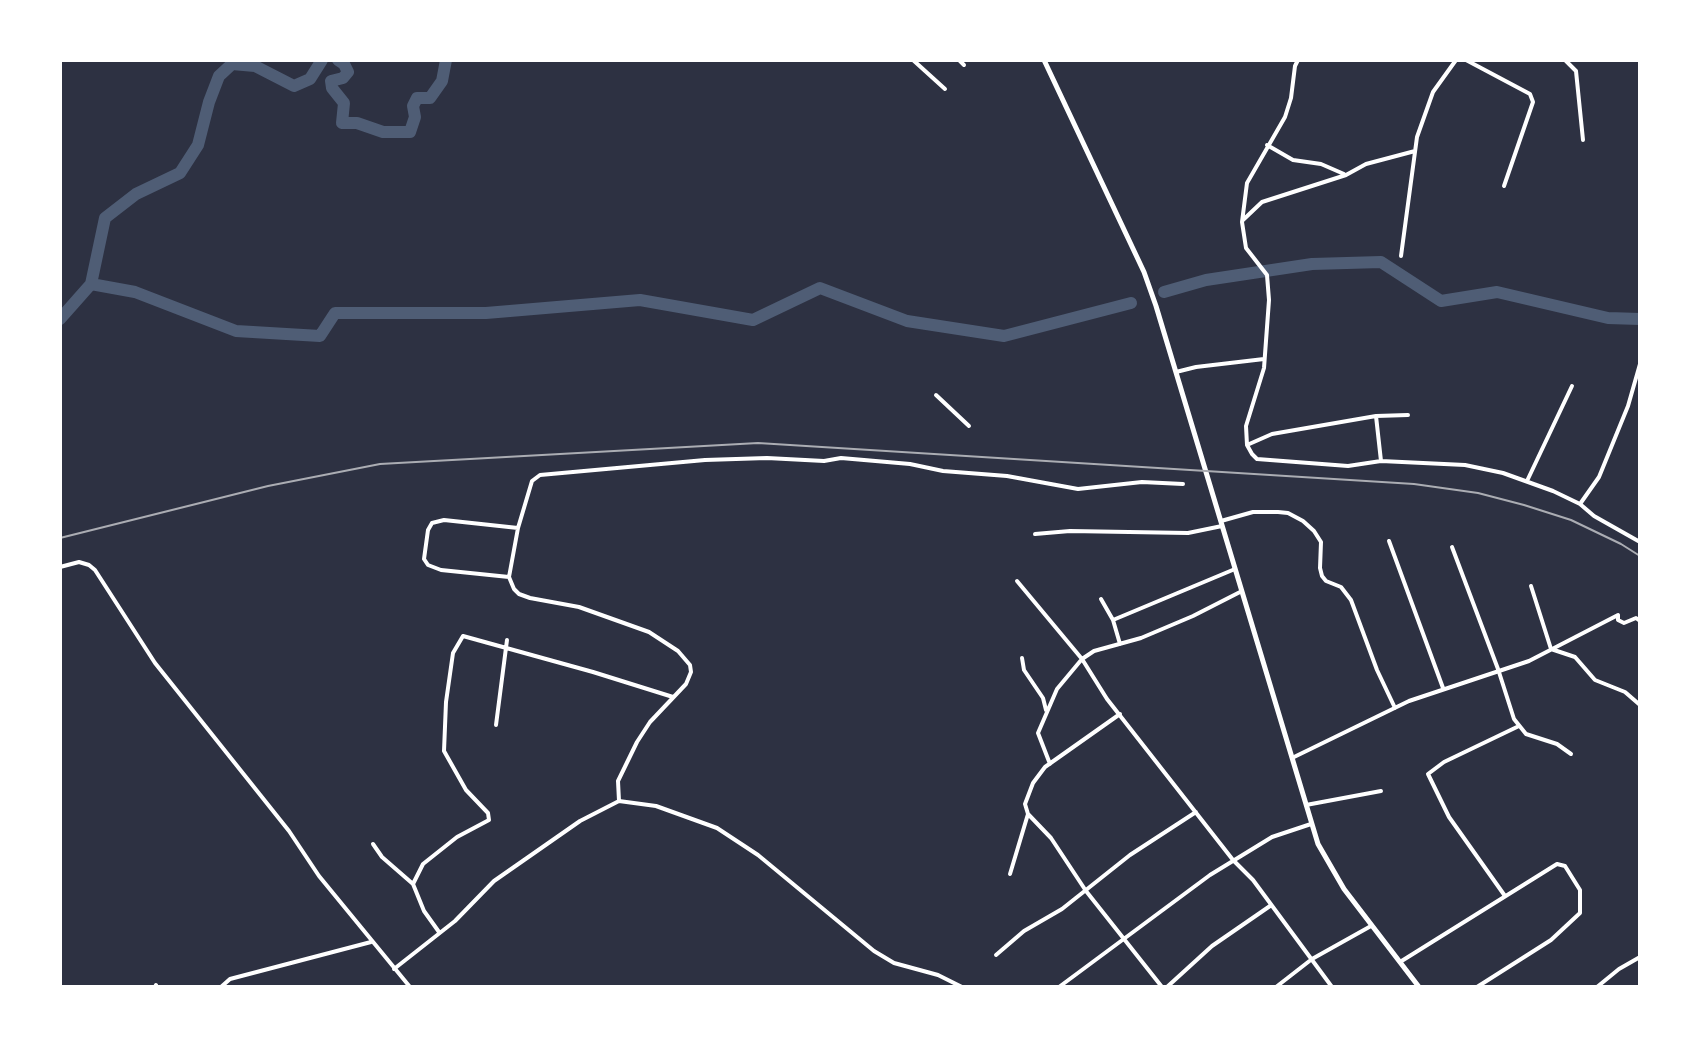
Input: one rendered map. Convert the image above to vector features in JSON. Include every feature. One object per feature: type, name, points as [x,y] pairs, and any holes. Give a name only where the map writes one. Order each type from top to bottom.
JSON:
[{"type":"street","points":[[913,60],[945,89]]},
{"type":"street","points":[[959,60],[964,65]]},
{"type":"street","points":[[1044,60],[1144,272],[1205,465],[1311,824],[1327,864],[1419,987]]},
{"type":"street","points":[[1298,60],[1285,117],[1247,183],[1242,222],[1246,248],[1267,275],[1269,300],[1265,359],[1259,390],[1247,419],[1247,445],[1257,459],[1348,466],[1381,461],[1465,465],[1503,473],[1580,504],[1594,516],[1640,542]]},
{"type":"street","points":[[1401,256],[1417,137],[1433,92],[1456,60]]},
{"type":"street","points":[[1466,60],[1530,94],[1533,102],[1504,186]]},
{"type":"street","points":[[1565,60],[1576,71],[1583,140]]},
{"type":"street","points":[[1267,145],[1293,160],[1321,164],[1346,175]]},
{"type":"street","points":[[1242,222],[1262,202],[1346,175],[1366,164],[1415,151]]},
{"type":"street","points":[[1176,372],[1265,359]]},
{"type":"street","points":[[1580,504],[1589,496],[1605,463],[1628,406],[1640,364]]},
{"type":"street","points":[[1527,481],[1572,386]]},
{"type":"street","points":[[936,395],[969,426]]},
{"type":"street","points":[[1247,445],[1272,434],[1376,416],[1408,415]]},
{"type":"street","points":[[1376,416],[1381,461]]},
{"type":"street","points":[[619,801],[618,781],[637,742],[650,722],[686,684],[691,672],[690,665],[678,651],[640,629],[579,607],[552,604],[519,594],[509,577],[518,528],[532,481],[540,475],[705,460],[767,458],[824,461],[841,458],[1007,476],[1078,489],[1142,482],[1183,484]]},
{"type":"street","points":[[1035,534],[1070,531],[1188,533],[1256,511],[1278,512],[1303,521],[1321,542],[1322,576],[1341,587],[1351,600],[1395,708]]},
{"type":"street","points":[[509,577],[441,570],[428,565],[424,559],[428,530],[432,523],[444,520],[518,528]]},
{"type":"street","points":[[1389,541],[1443,688]]},
{"type":"street","points":[[1452,547],[1508,704],[1519,726],[1526,734],[1557,744],[1571,754]]},
{"type":"street","points":[[60,567],[79,562],[95,570],[155,663],[289,831],[319,876],[410,987]]},
{"type":"street","points":[[1113,620],[1235,569]]},
{"type":"street","points":[[1017,581],[1082,659],[1120,714],[1233,860],[1253,880],[1332,987]]},
{"type":"street","points":[[1531,586],[1551,649]]},
{"type":"street","points":[[1050,764],[1038,733],[1057,689],[1082,659],[1094,651],[1193,616],[1242,591]]},
{"type":"street","points":[[1101,599],[1113,620],[1120,644]]},
{"type":"street","points":[[1292,758],[1443,688],[1529,661],[1618,615],[1618,620],[1624,623],[1636,618],[1640,621]]},
{"type":"street","points":[[413,884],[423,864],[457,837],[489,820],[488,813],[466,790],[444,751],[446,702],[453,653],[463,636],[673,697]]},
{"type":"street","points":[[496,725],[507,640]]},
{"type":"street","points":[[1551,649],[1575,657],[1595,680],[1625,692],[1640,705]]},
{"type":"street","points":[[1022,658],[1024,670],[1043,698],[1047,712]]},
{"type":"street","points":[[1120,714],[1050,764],[1033,783],[1025,804],[1028,814],[1051,838],[1086,891],[1125,941],[1164,987],[1212,946],[1270,906]]},
{"type":"street","points":[[1505,896],[1449,817],[1428,774],[1444,762],[1519,726]]},
{"type":"street","points":[[1306,805],[1381,791]]},
{"type":"street","points":[[394,969],[455,921],[494,881],[523,859],[580,821],[619,801],[656,806],[717,828],[758,855],[874,951],[894,963],[938,975],[962,987]]},
{"type":"street","points":[[996,955],[1024,931],[1062,909],[1130,855],[1196,812]]},
{"type":"street","points":[[1010,874],[1028,814]]},
{"type":"street","points":[[1059,987],[1233,860],[1272,837],[1311,824]]},
{"type":"street","points":[[373,844],[382,857],[413,884],[424,911],[439,932]]},
{"type":"street","points":[[1400,962],[1557,864],[1565,866],[1580,890],[1581,910],[1551,940],[1477,987]]},
{"type":"street","points":[[1276,987],[1312,959],[1371,926]]},
{"type":"street","points":[[221,987],[230,979],[372,942]]},
{"type":"street","points":[[1597,987],[1640,957]]},
{"type":"waterway","points":[[60,319],[91,284],[105,218],[136,194],[180,173],[198,145],[219,76],[232,64],[255,66],[294,86],[310,79],[322,60]]},
{"type":"waterway","points":[[338,60],[348,72],[343,78],[331,81],[332,88],[344,103],[342,123],[357,123],[383,132],[410,132],[415,117],[413,106],[417,98],[430,98],[442,81],[446,60]]},
{"type":"waterway","points":[[1164,292],[1206,280],[1312,264],[1381,262],[1441,301],[1497,292],[1608,318],[1640,319]]},
{"type":"waterway","points":[[91,284],[135,292],[236,331],[320,336],[335,313],[486,313],[640,300],[753,320],[820,288],[907,321],[1004,336],[1131,303]]},
{"type":"railway","points":[[60,538],[268,486],[380,464],[758,443],[1414,484],[1478,493],[1524,505],[1571,520],[1640,556]]}]
